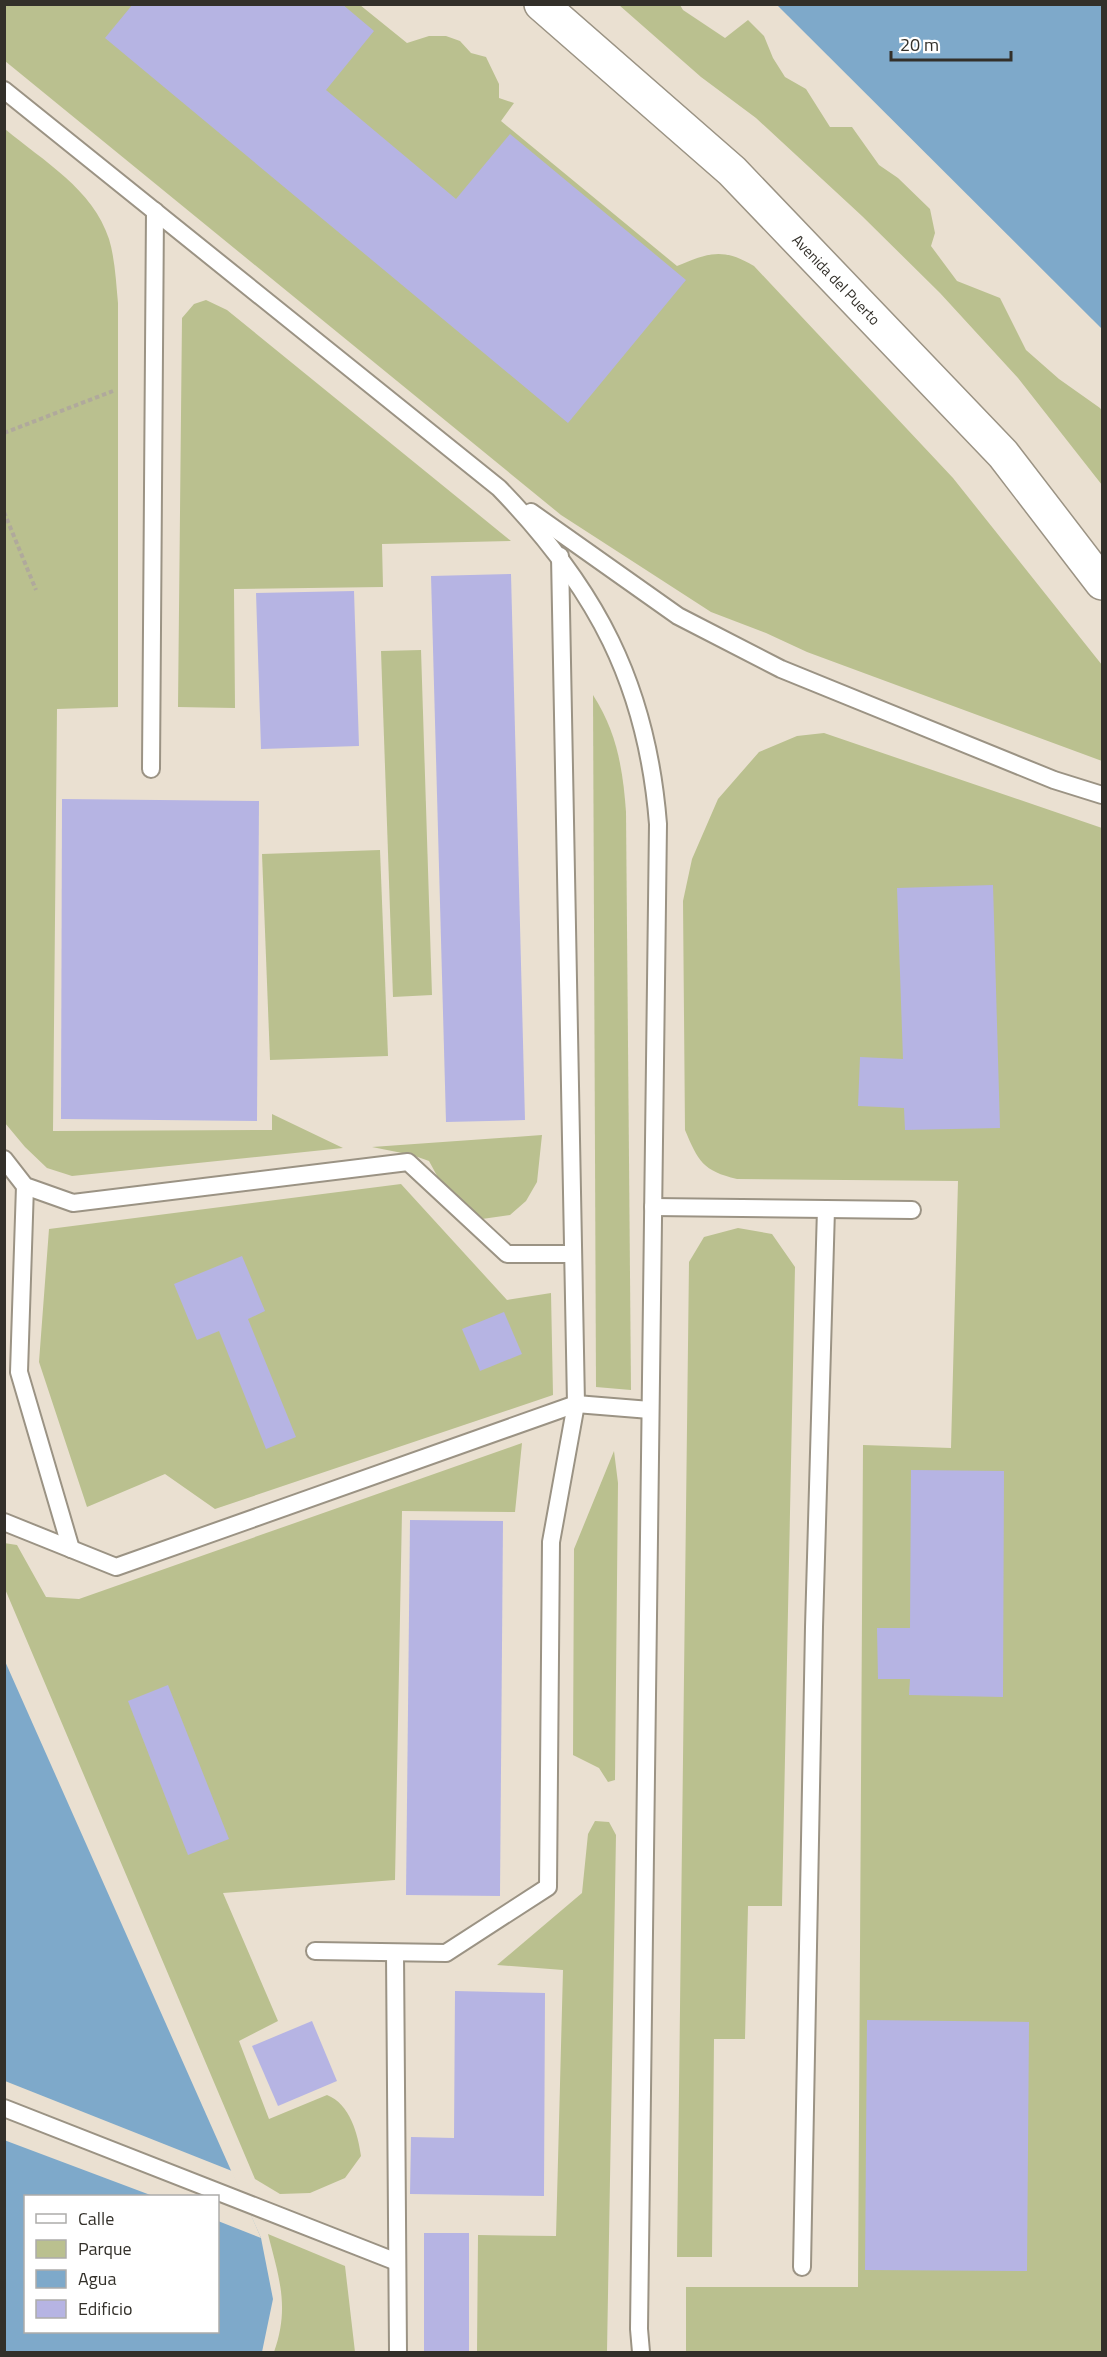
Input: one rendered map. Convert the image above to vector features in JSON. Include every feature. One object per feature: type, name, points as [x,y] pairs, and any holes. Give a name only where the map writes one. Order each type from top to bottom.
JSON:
[{"type":"street","name":"Avenida del Puerto","points":[[541,4],[732,171],[1003,454],[1102,583]]},
{"type":"lane","points":[[4,90],[499,488],[678,616],[771,663],[1054,780],[1102,795]]},
{"type":"lane","points":[[151,769],[155,211]]},
{"type":"lane","points":[[499,488],[535,525],[560,556],[610,635],[636,701],[654,779],[657,824],[639,2329],[641,2352]]},
{"type":"lane","points":[[315,1951],[446,1953],[548,1887],[551,1542],[576,1404],[560,556]]},
{"type":"lane","points":[[4,1160],[25,1186],[73,1203],[408,1162],[507,1254],[573,1254]]},
{"type":"lane","points":[[25,1186],[19,1372],[71,1549]]},
{"type":"lane","points":[[653,1207],[912,1210]]},
{"type":"lane","points":[[802,2267],[814,1639],[826,1209]]},
{"type":"lane","points":[[4,1522],[116,1567],[576,1404],[650,1410]]},
{"type":"lane","points":[[395,1953],[398,2352]]},
{"type":"lane","points":[[4,2108],[398,2262]]},
{"type":"path","points":[[4,433],[113,391]]},
{"type":"path","points":[[4,512],[36,590]]},
{"type":"green space","points":[[4,5],[360,5],[407,43],[429,36],[446,36],[460,41],[471,53],[486,57],[499,84],[499,98],[514,103],[501,121],[677,266],[707,255],[724,254],[754,266],[953,478],[1102,665],[1102,761],[807,652],[711,612],[561,515],[5,61]]},
{"type":"green space","points":[[619,5],[680,5],[683,10],[725,38],[748,20],[764,36],[773,58],[785,77],[806,89],[830,127],[852,127],[879,165],[898,178],[930,209],[935,233],[931,246],[957,281],[1000,298],[1026,350],[1059,379],[1100,408],[1102,411],[1102,485],[1018,378],[940,293],[862,216],[756,118],[701,77]]},
{"type":"green space","points":[[5,129],[65,177],[91,205],[109,239],[118,303],[118,707],[57,709],[53,1131],[272,1130],[272,1114],[343,1148],[72,1176],[47,1168],[5,1123]]},
{"type":"green space","points":[[206,300],[227,310],[511,541],[382,544],[383,587],[234,589],[235,708],[178,707],[182,318],[194,304]]},
{"type":"green space","points":[[421,650],[432,995],[393,997],[381,651]]},
{"type":"green space","points":[[593,695],[613,737],[623,781],[626,812],[631,1390],[596,1387]]},
{"type":"green space","points":[[824,733],[1102,828],[1102,2352],[686,2352],[686,2287],[858,2287],[863,1445],[951,1448],[958,1181],[737,1179],[716,1172],[703,1163],[685,1130],[683,901],[692,859],[718,799],[759,752],[797,736]]},
{"type":"green space","points":[[380,850],[388,1056],[270,1060],[262,854]]},
{"type":"green space","points":[[542,1135],[537,1182],[526,1201],[510,1215],[482,1219],[448,1196],[429,1161],[372,1147]]},
{"type":"green space","points":[[401,1184],[507,1300],[551,1293],[553,1395],[215,1509],[165,1474],[87,1507],[39,1362],[49,1229]]},
{"type":"green space","points":[[738,1228],[772,1234],[795,1267],[782,1906],[748,1906],[745,2039],[714,2039],[712,2257],[677,2257],[689,1262],[704,1237]]},
{"type":"green space","points":[[522,1443],[515,1512],[402,1511],[395,1880],[223,1893],[278,2021],[239,2041],[269,2119],[327,2095],[335,2099],[347,2112],[360,2147],[361,2156],[345,2178],[310,2193],[280,2194],[255,2179],[5,1589],[4,1543],[17,1545],[46,1597],[79,1599]]},
{"type":"green space","points":[[614,1451],[618,1483],[615,1780],[608,1782],[599,1768],[573,1755],[574,1549]]},
{"type":"green space","points":[[595,1821],[609,1822],[616,1835],[607,2352],[477,2352],[478,2235],[556,2236],[563,1970],[497,1965],[582,1893],[588,1834]]},
{"type":"green space","points":[[268,2234],[345,2266],[355,2352],[274,2352],[279,2336],[282,2306],[279,2279]]},
{"type":"water","points":[[777,5],[1102,5],[1102,329]]},
{"type":"water","points":[[4,1659],[261,2238],[273,2299],[262,2352],[5,2352]]},
{"type":"pier","points":[[5,2081],[232,2171],[261,2238],[219,2221],[219,2195],[150,2195],[4,2140]]},
{"type":"building","points":[[133,4],[342,4],[374,31],[326,90],[456,199],[510,134],[686,280],[568,423],[105,38]]},
{"type":"building","points":[[511,574],[525,1120],[446,1122],[431,576]]},
{"type":"building","points":[[354,591],[359,746],[261,749],[256,593]]},
{"type":"building","points":[[62,799],[259,801],[257,1121],[61,1119]]},
{"type":"building","points":[[993,885],[1000,1128],[905,1130],[904,1108],[858,1106],[860,1057],[903,1059],[897,888]]},
{"type":"building","points":[[242,1256],[265,1311],[248,1319],[296,1437],[266,1449],[219,1331],[197,1340],[174,1284]]},
{"type":"building","points":[[504,1312],[522,1354],[480,1371],[462,1329]]},
{"type":"building","points":[[911,1470],[1004,1471],[1003,1697],[909,1695],[910,1679],[878,1679],[877,1628],[910,1628]]},
{"type":"building","points":[[410,1520],[503,1521],[500,1896],[406,1895]]},
{"type":"building","points":[[168,1685],[229,1839],[188,1855],[128,1701]]},
{"type":"building","points":[[455,1991],[545,1993],[544,2196],[410,2194],[411,2137],[454,2138]]},
{"type":"building","points":[[867,2020],[1029,2022],[1027,2271],[865,2270]]},
{"type":"building","points":[[312,2021],[337,2081],[278,2106],[252,2046]]},
{"type":"building","points":[[424,2233],[469,2233],[469,2352],[424,2352]]}]
